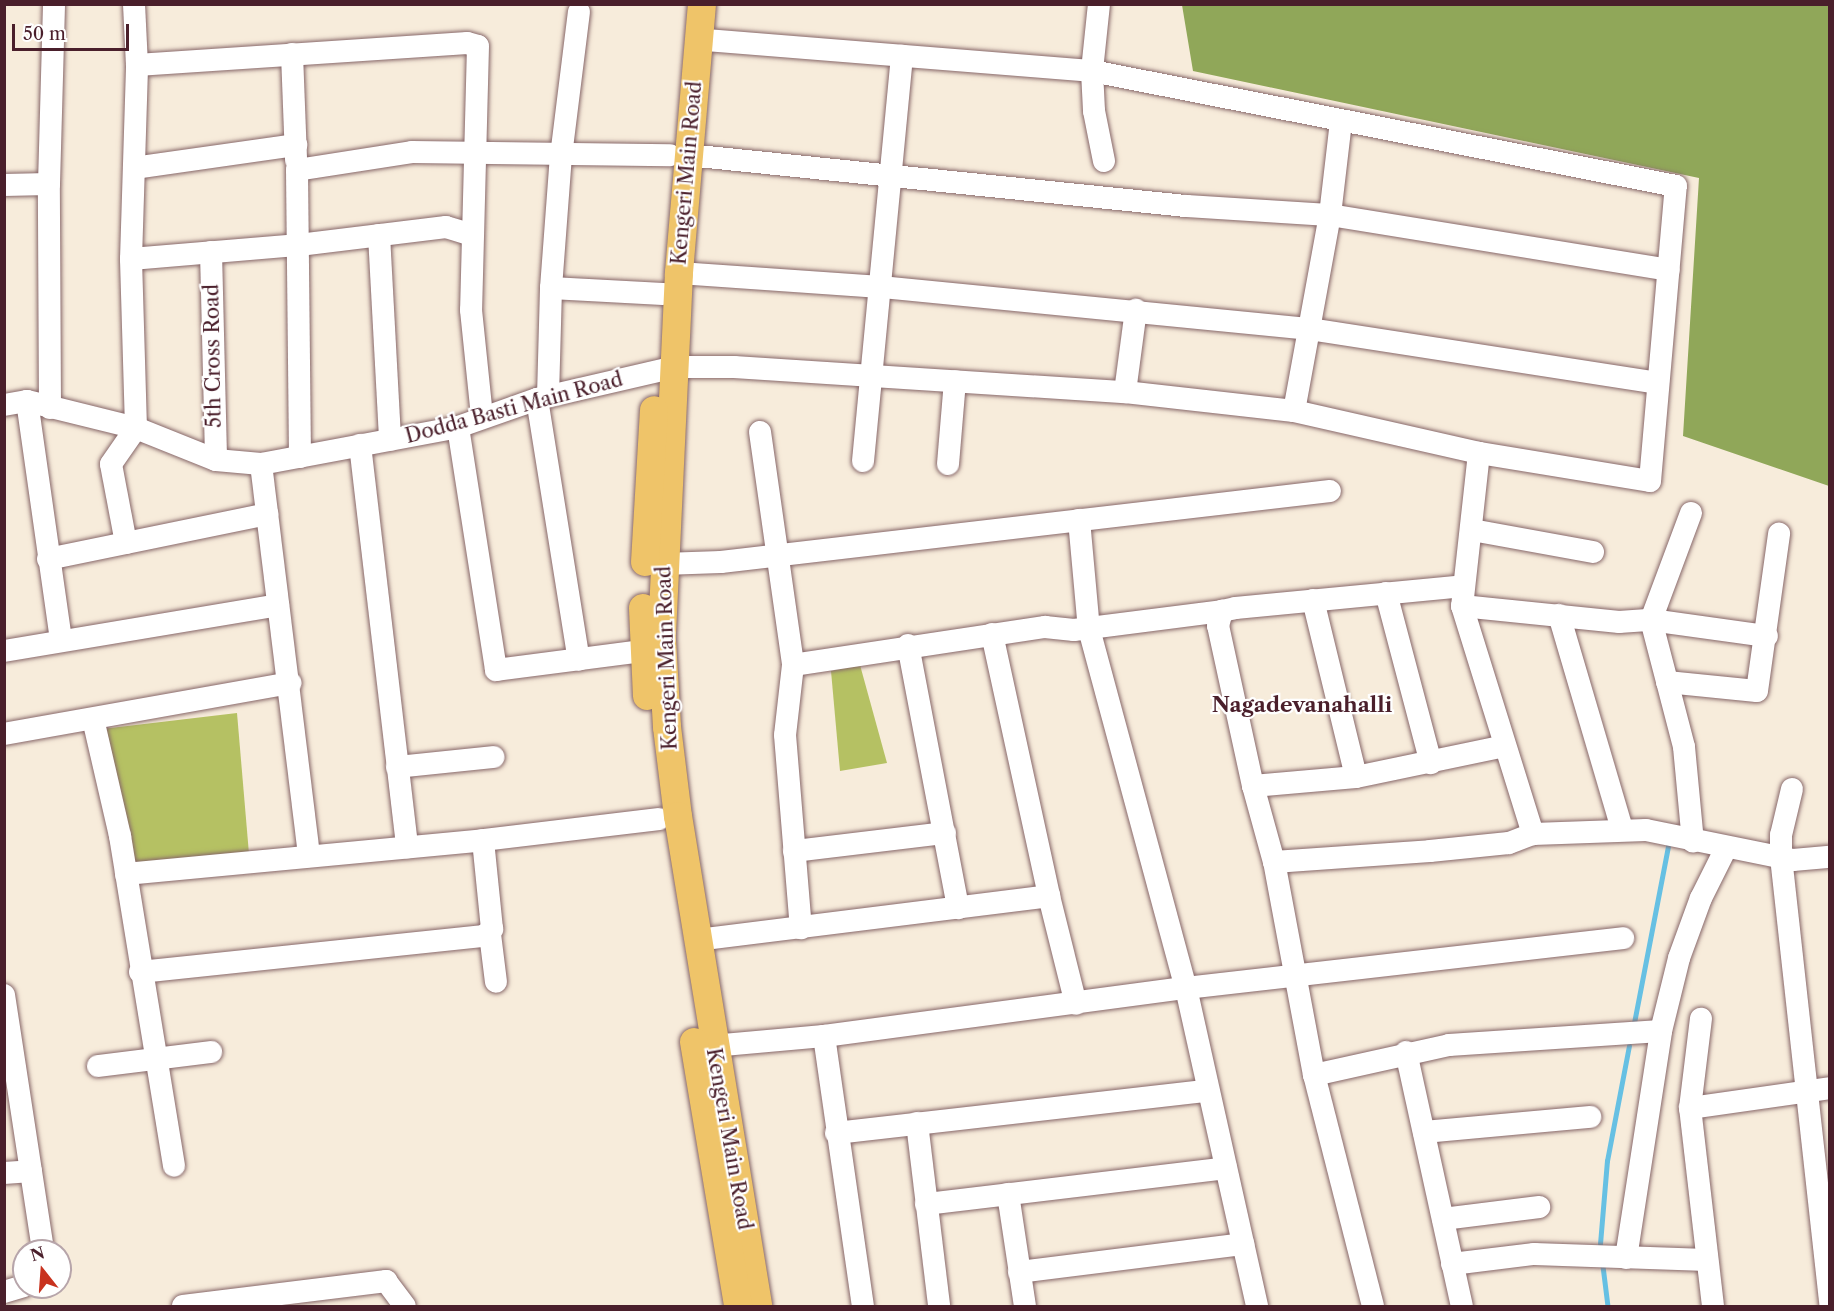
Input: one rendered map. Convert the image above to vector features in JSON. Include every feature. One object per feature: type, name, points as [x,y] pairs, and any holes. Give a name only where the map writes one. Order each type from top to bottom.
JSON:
[{"type":"main road","name":"Kengeri Main Road","points":[[682,4],[679,155],[666,369],[643,651],[659,819],[758,1306]]},
{"type":"main road","name":"Kengeri Main Road","points":[[679,155],[702,4]]},
{"type":"main road","name":"Kengeri Main Road","points":[[666,369],[663,564],[667,727],[697,940],[704,1046],[738,1306]]},
{"type":"street","points":[[50,408],[49,184],[54,4]]},
{"type":"street","points":[[126,543],[111,464],[136,428],[131,259],[137,65],[134,4]]},
{"type":"street","points":[[1099,4],[1092,71],[1094,111],[1104,161]]},
{"type":"street","points":[[579,12],[561,156],[542,398],[579,660]]},
{"type":"street","points":[[550,288],[671,284],[881,287],[1136,310],[1310,329],[1658,383],[1676,186],[1092,71],[698,39]]},
{"type":"street","points":[[137,65],[467,43],[478,46],[473,154],[471,310],[482,416]]},
{"type":"street","points":[[292,54],[299,245],[300,457]]},
{"type":"street","points":[[863,461],[902,56]]},
{"type":"street","points":[[1294,411],[1330,215],[1341,121]]},
{"type":"street","points":[[134,168],[296,145]]},
{"type":"street","points":[[297,170],[412,152],[561,156],[679,155],[1186,206],[1330,215],[1669,270]]},
{"type":"street","points":[[4,185],[49,184]]},
{"type":"street","points":[[131,259],[299,245],[446,227],[472,235]]},
{"type":"street","points":[[379,235],[390,440]]},
{"type":"street","name":"5th Cross Road","points":[[211,252],[216,460]]},
{"type":"street","points":[[1125,392],[1136,310]]},
{"type":"street","name":"Dodda Basti Main Road","points":[[4,405],[27,401],[136,428],[216,460],[261,464],[458,427],[482,416],[542,398],[666,369],[870,376],[1125,392],[1294,411],[1479,453],[1650,481],[1658,383]]},
{"type":"street","points":[[948,464],[955,381]]},
{"type":"street","points":[[27,401],[48,559],[62,639]]},
{"type":"street","points":[[458,427],[496,670],[643,651]]},
{"type":"street","points":[[760,432],[775,554],[793,665],[785,735],[801,928]]},
{"type":"street","points":[[360,446],[407,847]]},
{"type":"street","points":[[1479,453],[1463,596],[1505,747],[1533,834]]},
{"type":"street","points":[[261,464],[290,684],[309,856]]},
{"type":"street","points":[[663,564],[721,562],[1330,491]]},
{"type":"street","points":[[1691,513],[1651,620],[1684,747],[1693,842]]},
{"type":"street","points":[[48,559],[267,514]]},
{"type":"street","points":[[1079,520],[1089,629],[1186,988],[1257,1306]]},
{"type":"street","points":[[1472,530],[1593,552]]},
{"type":"street","points":[[1667,682],[1757,691],[1767,636],[1779,534]]},
{"type":"street","points":[[793,665],[908,645],[1045,627],[1089,629],[1222,611],[1386,593],[1463,596],[1558,615],[1619,622],[1651,620],[1767,636]]},
{"type":"street","points":[[1386,593],[1431,764]]},
{"type":"street","points":[[1313,600],[1356,777]]},
{"type":"street","points":[[4,651],[62,639],[278,605]]},
{"type":"street","points":[[1222,611],[1218,626],[1253,786],[1274,862],[1314,1075],[1373,1306]]},
{"type":"street","points":[[1558,615],[1622,829]]},
{"type":"street","points":[[992,634],[1049,896],[1076,1004]]},
{"type":"street","points":[[908,645],[958,908]]},
{"type":"street","points":[[4,734],[290,684]]},
{"type":"street","points":[[93,719],[126,874],[140,972],[174,1166]]},
{"type":"street","points":[[1253,786],[1356,777],[1431,764],[1505,747]]},
{"type":"street","points":[[397,767],[493,757]]},
{"type":"street","points":[[1792,789],[1781,835],[1781,857],[1803,1092],[1830,1304]]},
{"type":"street","points":[[126,874],[483,840],[659,819]]},
{"type":"street","points":[[1274,862],[1464,848],[1509,843],[1533,834],[1622,829],[1646,830],[1693,842],[1781,857],[1830,857]]},
{"type":"street","points":[[794,851],[945,833]]},
{"type":"street","points":[[483,840],[496,982]]},
{"type":"street","points":[[1626,1258],[1661,1031],[1679,958],[1701,898],[1726,848]]},
{"type":"street","points":[[697,940],[1049,896]]},
{"type":"street","points":[[140,972],[490,934]]},
{"type":"street","points":[[704,1046],[824,1036],[1186,988],[1623,938]]},
{"type":"street","points":[[4,995],[41,1239]]},
{"type":"street","points":[[1701,1019],[1690,1108],[1713,1306]]},
{"type":"street","points":[[1314,1075],[1406,1052],[1449,1045],[1661,1031]]},
{"type":"street","points":[[824,1036],[862,1306]]},
{"type":"street","points":[[98,1066],[211,1052]]},
{"type":"street","points":[[1406,1052],[1462,1306]]},
{"type":"street","points":[[1690,1108],[1830,1088]]},
{"type":"street","points":[[836,1133],[1207,1090]]},
{"type":"street","points":[[1424,1132],[1590,1117]]},
{"type":"street","points":[[917,1123],[939,1306]]},
{"type":"street","points":[[926,1204],[1226,1168]]},
{"type":"street","points":[[4,1173],[31,1171]]},
{"type":"street","points":[[1008,1194],[1018,1272],[1025,1306]]},
{"type":"street","points":[[1443,1219],[1539,1207]]},
{"type":"street","points":[[1018,1272],[1244,1244]]},
{"type":"street","points":[[1452,1264],[1534,1254],[1707,1260]]},
{"type":"street","points":[[183,1306],[386,1281],[405,1306]]},
{"type":"green space","points":[[1182,5],[1829,5],[1829,486],[1683,436],[1699,178],[1193,71]]},
{"type":"green space","points":[[860,665],[887,763],[840,771],[831,671]]},
{"type":"green space","points":[[237,713],[249,854],[130,865],[102,729]]},
{"type":"waterway","points":[[1634,1023],[1668,846]]},
{"type":"waterway","points":[[1600,1244],[1607,1161],[1629,1046]]},
{"type":"waterway","points":[[1603,1266],[1608,1306]]},
{"type":"district","name":"Nagadevanahalli","points":[[1302,705]]}]
